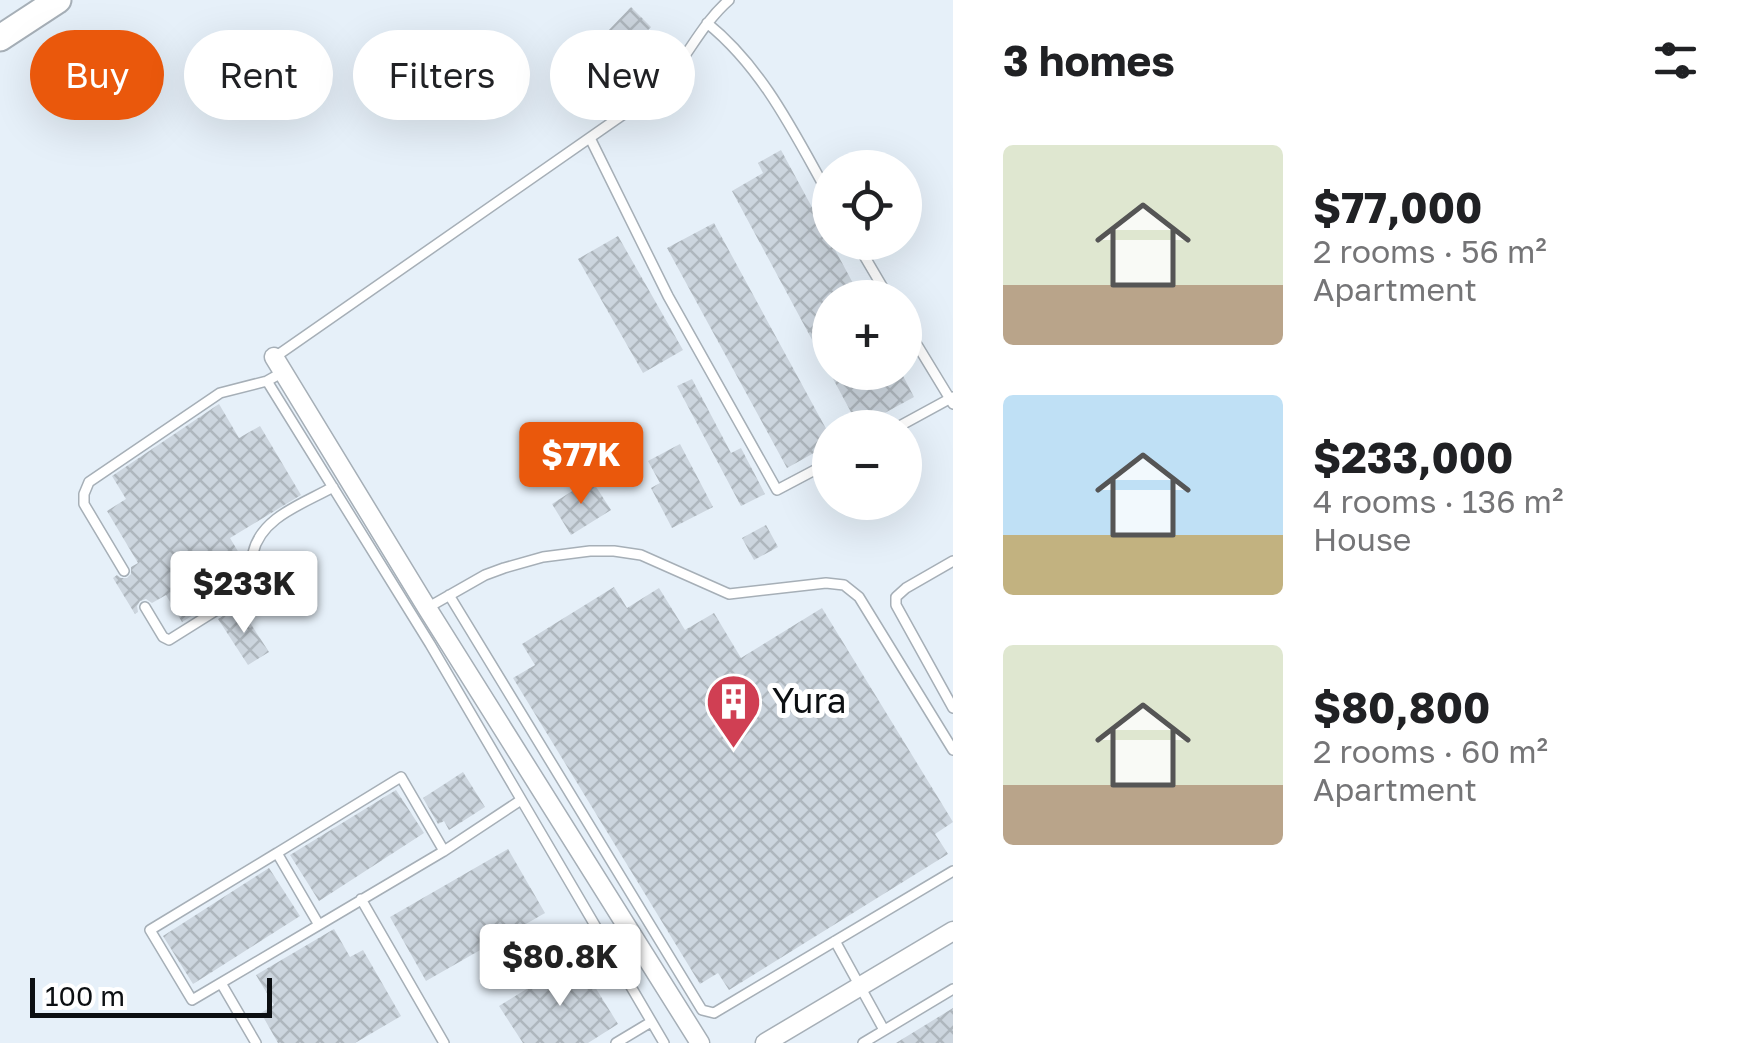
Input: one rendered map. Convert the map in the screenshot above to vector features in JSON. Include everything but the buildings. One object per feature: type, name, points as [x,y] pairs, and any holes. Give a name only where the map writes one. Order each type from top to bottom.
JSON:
[{"type":"main road","points":[[0,38],[58,0]]},
{"type":"street","points":[[275,370],[700,1043]]},
{"type":"street","points":[[765,1043],[953,931]]},
{"type":"lane","points":[[124,571],[84,504],[90,482],[220,393],[275,370],[665,84],[707,23],[729,0]]},
{"type":"lane","points":[[707,23],[758,74],[812,166]]},
{"type":"lane","points":[[590,138],[668,296],[777,490],[812,472]]},
{"type":"lane","points":[[922,352],[952,400],[922,415]]},
{"type":"lane","points":[[275,370],[332,487],[430,644],[664,1043]]},
{"type":"lane","points":[[145,607],[168,640],[204,619],[244,593],[253,554],[266,526],[332,487]]},
{"type":"lane","points":[[427,608],[514,565],[590,551],[640,555],[729,594],[826,582],[844,585],[859,598],[953,750]]},
{"type":"lane","points":[[953,561],[906,588],[896,597],[896,606],[953,708]]},
{"type":"lane","points":[[450,595],[702,1010],[714,1013],[953,871]]},
{"type":"lane","points":[[444,850],[401,776],[150,930],[192,1000],[444,850],[522,800]]},
{"type":"lane","points":[[277,853],[319,925]]},
{"type":"lane","points":[[361,899],[444,1043]]},
{"type":"lane","points":[[835,941],[884,1030]]},
{"type":"lane","points":[[221,983],[256,1043]]},
{"type":"lane","points":[[863,1043],[953,989]]},
{"type":"lane","points":[[616,1043],[651,1022]]},
{"type":"place","name":"Yura","points":[[733,750]]}]
